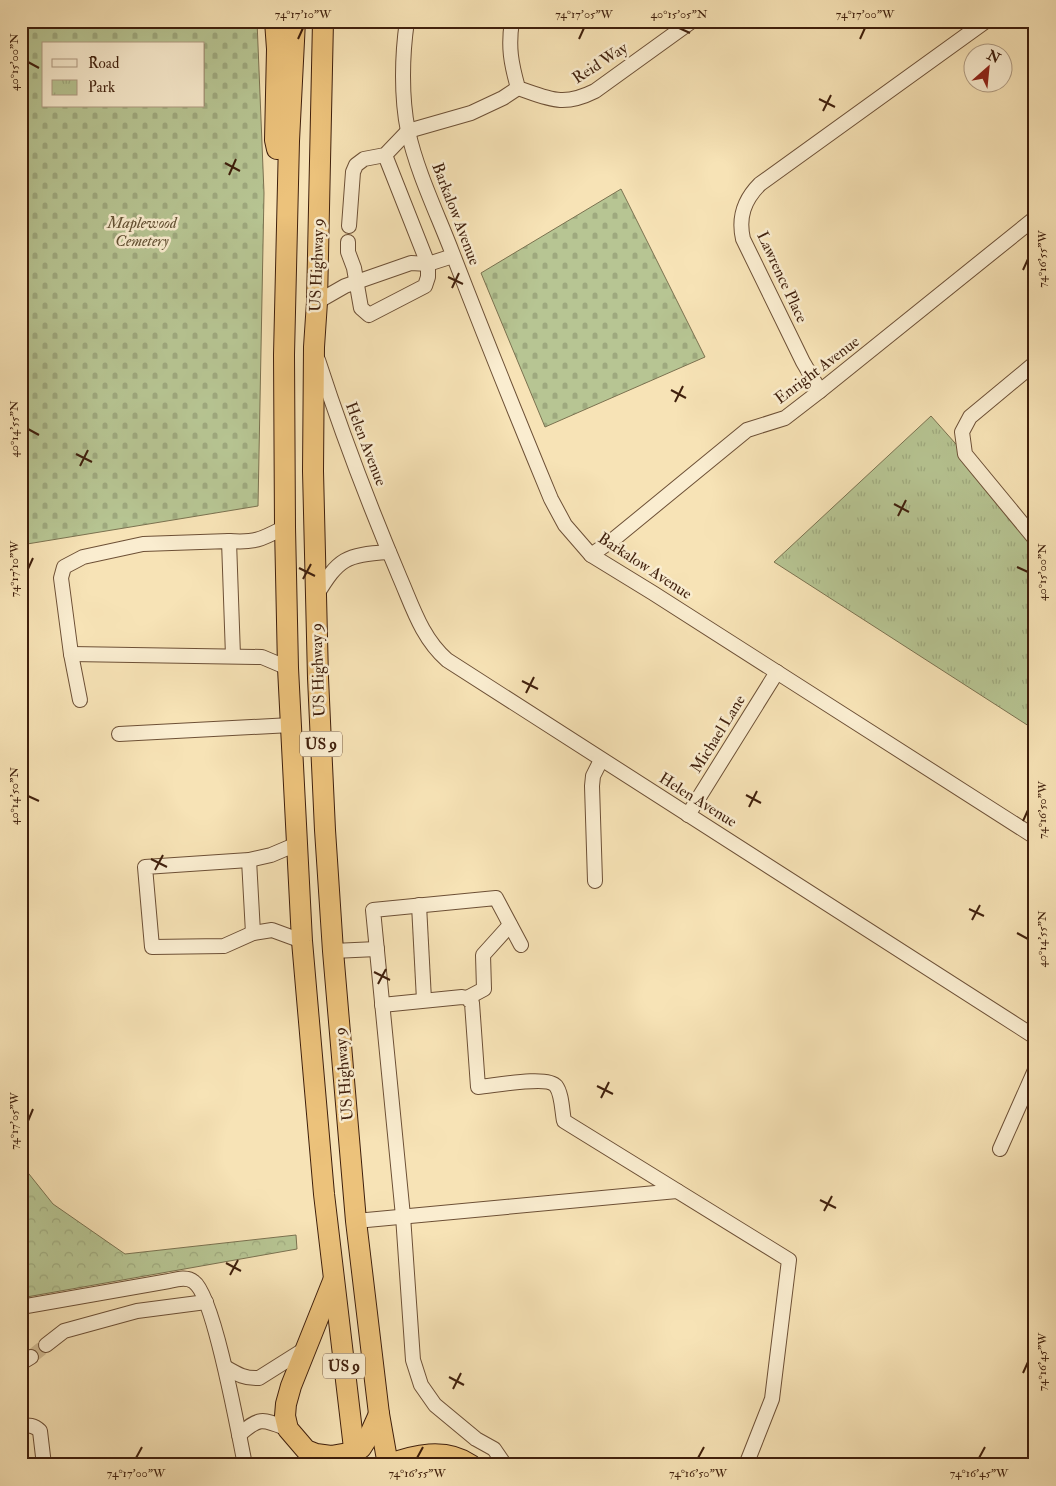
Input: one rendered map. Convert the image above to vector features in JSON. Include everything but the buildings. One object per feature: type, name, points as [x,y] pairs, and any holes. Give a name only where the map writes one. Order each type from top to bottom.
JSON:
[{"type":"highway","points":[[275,21],[277,49],[275,140],[287,202]]},
{"type":"highway","name":"US Highway 9","points":[[295,21],[287,202],[284,355],[285,527],[290,726],[302,941],[324,1194],[355,1458]]},
{"type":"highway","name":"US Highway 9","points":[[323,21],[317,302],[314,347],[314,471],[318,678],[324,830],[356,1221],[379,1414],[387,1465]]},
{"type":"highway","points":[[333,1279],[291,1386],[285,1416],[288,1429],[306,1450],[316,1454],[355,1458],[370,1434],[379,1414]]},
{"type":"highway","points":[[387,1465],[412,1456],[441,1453],[451,1454],[467,1462]]},
{"type":"street","name":"Barkalow Avenue","points":[[407,21],[404,76],[408,131],[420,170],[551,499],[565,526],[591,556],[653,593],[1035,837]]},
{"type":"street","points":[[349,226],[353,172],[356,164],[364,159],[385,155],[408,131],[471,113],[495,102],[518,88],[509,47],[512,21]]},
{"type":"street","name":"Reid Way","points":[[518,88],[554,100],[581,98],[692,21]]},
{"type":"street","name":"Lawrence Place","points":[[820,391],[743,239],[741,214],[745,203],[751,192],[760,184],[986,21]]},
{"type":"street","points":[[348,242],[348,252],[354,268],[361,308],[369,315],[425,286],[428,277],[428,264],[385,155]]},
{"type":"street","name":"Enright Avenue","points":[[591,556],[747,430],[785,418],[1035,218]]},
{"type":"street","points":[[317,302],[345,286],[411,263],[428,264],[453,256]]},
{"type":"street","name":"Helen Avenue","points":[[314,347],[333,407],[388,552],[421,628],[437,652],[601,760],[1035,1037]]},
{"type":"street","points":[[1035,363],[970,417],[962,432],[965,454],[1035,539]]},
{"type":"street","points":[[80,700],[71,654],[61,583],[62,571],[68,564],[83,557],[154,543],[250,542],[266,537],[285,527]]},
{"type":"street","points":[[229,541],[232,656]]},
{"type":"street","points":[[316,596],[328,577],[342,562],[362,554],[388,552]]},
{"type":"street","points":[[71,654],[262,657],[288,668]]},
{"type":"street","name":"Michael Lane","points":[[688,815],[776,672]]},
{"type":"street","points":[[119,734],[290,726]]},
{"type":"street","points":[[595,881],[592,786],[593,776],[601,760]]},
{"type":"street","points":[[297,844],[271,855],[249,860],[144,867],[152,948],[224,946],[253,933],[272,930],[302,941]]},
{"type":"street","points":[[249,860],[253,933]]},
{"type":"street","points":[[505,1465],[494,1449],[476,1439],[436,1405],[420,1385],[413,1360],[403,1216],[373,910],[496,898],[521,945]]},
{"type":"street","points":[[420,905],[424,1000]]},
{"type":"street","points":[[467,998],[484,989],[483,955],[510,925]]},
{"type":"street","points":[[333,951],[377,949]]},
{"type":"street","points":[[382,1005],[424,1000],[467,998],[472,1003],[478,1087],[541,1080],[554,1084],[558,1089],[564,1121],[788,1260],[772,1400],[746,1465]]},
{"type":"street","points":[[1000,1150],[1035,1070]]},
{"type":"street","points":[[356,1221],[677,1191]]},
{"type":"street","points":[[21,1308],[186,1278],[194,1282],[200,1288],[206,1302],[225,1367],[244,1465]]},
{"type":"street","points":[[46,1345],[64,1331],[137,1311],[206,1302]]},
{"type":"street","points":[[225,1367],[240,1376],[259,1378],[305,1349]]},
{"type":"street","points":[[239,1435],[252,1423],[259,1421],[267,1421],[288,1429]]},
{"type":"street","points":[[21,1426],[31,1425],[40,1431],[44,1465]]},
{"type":"street","points":[[467,1462],[476,1439]]},
{"type":"green space","name":"Maplewood Cemetery","points":[[21,21],[257,21],[264,193],[258,506],[21,545]]},
{"type":"green space","points":[[621,189],[705,357],[545,427],[481,273]]},
{"type":"green space","points":[[931,416],[1035,533],[1035,730],[774,562]]},
{"type":"green space","points":[[21,1164],[53,1204],[125,1254],[296,1235],[297,1249],[21,1298]]},
{"type":"tunnel","points":[[31,1357],[46,1345]]}]
